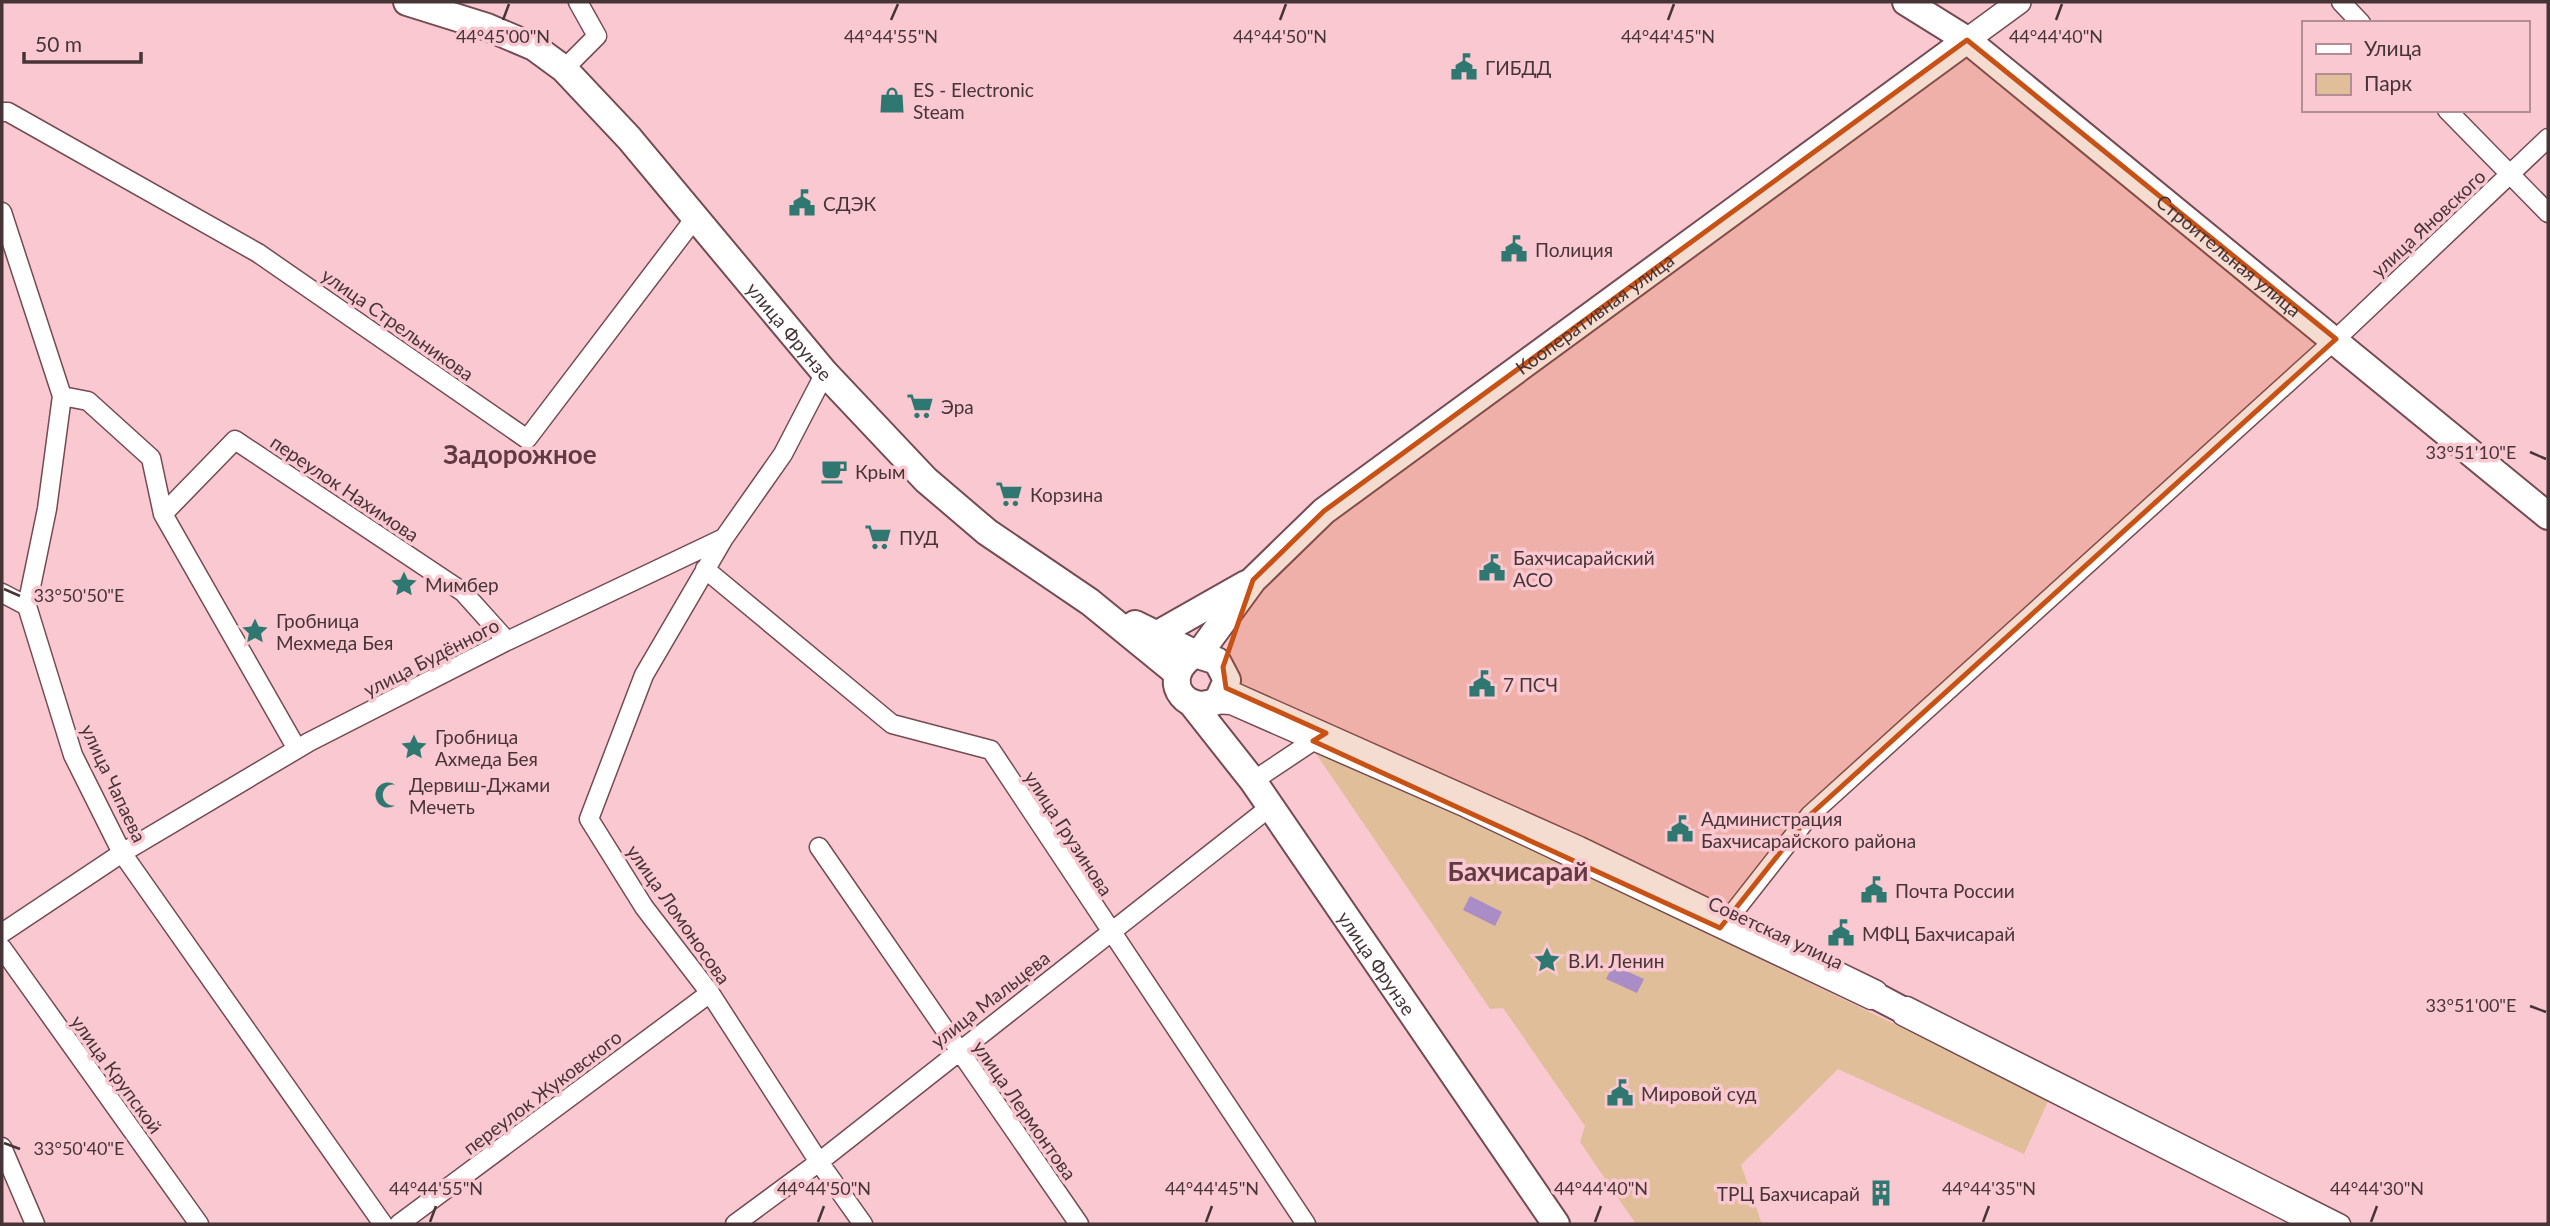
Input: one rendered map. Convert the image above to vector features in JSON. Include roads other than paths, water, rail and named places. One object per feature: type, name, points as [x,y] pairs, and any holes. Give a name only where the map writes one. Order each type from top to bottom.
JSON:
[{"type":"main road","name":"улица Фрунзе","points":[[407,2],[488,27],[534,47],[564,69],[695,218],[825,373],[926,480],[987,532],[1090,602],[1177,673],[1176,681],[1181,696],[1214,693],[1253,781],[1556,1224]]},
{"type":"main road","name":"Строительная улица","points":[[1906,2],[1967,40],[2548,516]]},
{"type":"main road","name":"Кооперативная улица","points":[[1177,673],[1185,661],[1198,656],[1253,580],[1324,511],[1967,40]]},
{"type":"main road","points":[[1156,635],[1253,580]]},
{"type":"main road","points":[[1214,693],[1253,580]]},
{"type":"main road","points":[[1090,602],[1198,656],[1210,657],[1214,693]]},
{"type":"street","points":[[564,69],[597,36],[578,2]]},
{"type":"street","name":"Кооперативная улица","points":[[1967,40],[2019,2]]},
{"type":"street","points":[[2341,2],[2359,21]]},
{"type":"street","name":"улица Стрельникова","points":[[2,112],[8,111],[258,253],[527,439],[695,218]]},
{"type":"street","points":[[2449,112],[2548,213]]},
{"type":"street","name":"улица Яновского","points":[[1724,923],[1810,815],[2336,340],[2548,138]]},
{"type":"street","name":"улица Чапаева","points":[[2,212],[62,396],[47,509],[27,606],[74,755],[122,853],[383,1224]]},
{"type":"street","name":"улица Будённого","points":[[2,933],[122,853],[297,749],[507,641],[724,538],[783,454],[825,373]]},
{"type":"street","points":[[62,396],[88,401],[151,458],[163,514],[297,749]]},
{"type":"street","name":"переулок Нахимова","points":[[163,514],[235,440],[463,592],[507,641]]},
{"type":"street","name":"улица Ломоносова","points":[[724,538],[644,676],[589,819],[644,907],[710,993],[819,1162],[863,1224]]},
{"type":"street","name":"улица Грузинова","points":[[705,569],[892,724],[990,750],[1109,933],[1306,1224]]},
{"type":"street","points":[[2,593],[27,606]]},
{"type":"street","name":"Советская улица","points":[[1214,693],[1231,705],[1319,737],[1466,808],[1724,923],[1874,995]]},
{"type":"street","points":[[1253,781],[1319,737]]},
{"type":"street","name":"улица Мальцева","points":[[735,1224],[819,1162],[1270,807]]},
{"type":"street","name":"улица Лермонтова","points":[[819,847],[1079,1224]]},
{"type":"street","name":"улица Крупской","points":[[2,948],[199,1224]]},
{"type":"street","name":"переулок Жуковского","points":[[399,1224],[710,993]]},
{"type":"street","points":[[1874,995],[2312,1224]]},
{"type":"street","points":[[1905,1011],[2341,1224]]},
{"type":"street","points":[[2,1147],[35,1224]]},
{"type":"place","name":"ГИБДД","points":[[1464,67]]},
{"type":"place","name":"ES - Electronic Steam","points":[[892,100]]},
{"type":"place","name":"СДЭК","points":[[802,203]]},
{"type":"place","name":"Полиция","points":[[1514,249]]},
{"type":"place","name":"Эра","points":[[920,406]]},
{"type":"place","name":"Крым","points":[[834,471]]},
{"type":"place","name":"Корзина","points":[[1009,494]]},
{"type":"place","name":"ПУД","points":[[878,537]]},
{"type":"place","name":"Бахчисарайский АСО","points":[[1492,568]]},
{"type":"place","name":"Мимбер","points":[[404,584]]},
{"type":"place","name":"Гробница Мехмеда Бея","points":[[255,631]]},
{"type":"place","name":"7 ПСЧ","points":[[1482,684]]},
{"type":"place","name":"Гробница Ахмеда Бея","points":[[414,747]]},
{"type":"place","name":"Дервиш-Джами Мечеть","points":[[388,795]]},
{"type":"place","name":"Администрация Бахчисарайского района","points":[[1680,829]]},
{"type":"place","name":"Почта России","points":[[1874,890]]},
{"type":"place","name":"МФЦ Бахчисарай","points":[[1841,933]]},
{"type":"place","name":"В.И. Ленин","points":[[1547,960]]},
{"type":"place","name":"Мировой суд","points":[[1620,1093]]},
{"type":"place","name":"ТРЦ Бахчисарай","points":[[1881,1193]]},
{"type":"district","name":"Задорожное","points":[[520,454]]},
{"type":"district","name":"Бахчисарай","points":[[1518,871]]}]
